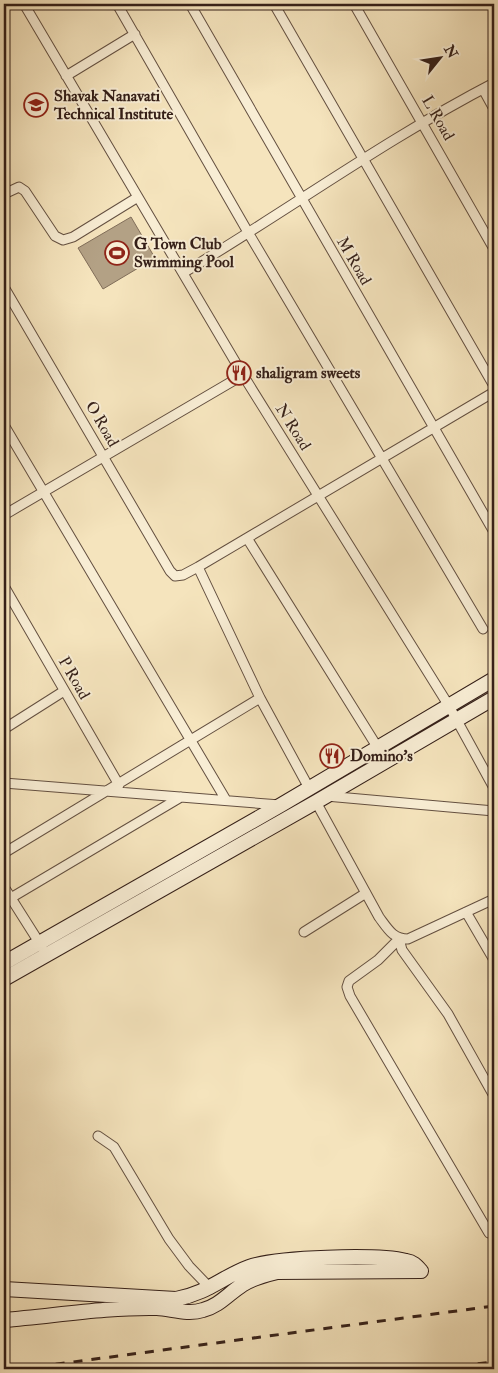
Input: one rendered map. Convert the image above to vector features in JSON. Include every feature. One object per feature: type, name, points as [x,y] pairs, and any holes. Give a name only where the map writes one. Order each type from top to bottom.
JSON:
[{"type":"street","name":"N Road","points":[[24,4],[243,375],[449,706],[494,788]]},
{"type":"street","points":[[118,4],[249,234],[483,629]]},
{"type":"street","name":"M Road","points":[[190,4],[301,200],[494,532]]},
{"type":"street","points":[[274,4],[494,386]]},
{"type":"street","name":"L Road","points":[[354,4],[494,249]]},
{"type":"street","points":[[66,76],[134,34]]},
{"type":"street","points":[[183,273],[249,234],[364,158],[423,122],[494,83]]},
{"type":"street","points":[[483,89],[494,109]]},
{"type":"street","points":[[4,194],[19,187],[25,191],[54,236],[63,240],[72,237],[138,197]]},
{"type":"street","name":"O Road","points":[[4,287],[170,571],[175,576],[183,575],[198,567]]},
{"type":"street","points":[[4,515],[243,375]]},
{"type":"street","points":[[309,788],[260,698],[198,567],[494,392]]},
{"type":"street","points":[[4,425],[42,493],[226,800]]},
{"type":"street","points":[[247,538],[386,761]]},
{"type":"street","name":"P Road","points":[[4,586],[118,785]]},
{"type":"street","points":[[4,963],[309,788],[494,679]]},
{"type":"street","points":[[5,726],[64,691]]},
{"type":"street","points":[[4,853],[260,698]]},
{"type":"street","points":[[4,979],[321,799],[494,698]]},
{"type":"street","points":[[4,783],[280,804]]},
{"type":"street","points":[[7,900],[181,797]]},
{"type":"street","points":[[321,799],[494,811]]},
{"type":"street","points":[[321,799],[366,893],[390,932],[399,939],[408,940],[494,899]]},
{"type":"street","points":[[4,887],[7,900],[47,956]]},
{"type":"street","points":[[304,932],[366,893]]},
{"type":"street","points":[[466,912],[494,960]]},
{"type":"street","points":[[399,939],[402,950],[448,1014],[494,1096]]},
{"type":"street","points":[[399,939],[378,960],[349,981],[347,987],[350,996],[489,1233],[494,1234]]},
{"type":"street","points":[[98,1136],[114,1146],[169,1239],[189,1266],[211,1289]]},
{"type":"street","points":[[4,1288],[176,1299],[194,1296],[211,1289],[249,1267],[269,1262],[317,1258],[395,1258],[414,1263],[421,1271],[277,1272],[260,1276],[242,1285],[218,1304],[202,1310],[187,1312],[158,1308],[107,1310],[4,1320]]},
{"type":"shaded area","name":"G Town Club Swimming Pool","points":[[131,217],[155,258],[103,289],[78,248]]},
{"type":"railway","points":[[20,1369],[494,1306]]},
{"type":"railway","points":[[424,1369],[494,1362]]},
{"type":"place","name":"Shavak Nanavati Technical Institute","points":[[36,105]]},
{"type":"place","name":"G Town Club Swimming Pool","points":[[117,253]]},
{"type":"place","name":"shaligram sweets","points":[[239,373]]},
{"type":"place","name":"Domino's","points":[[332,756]]}]
